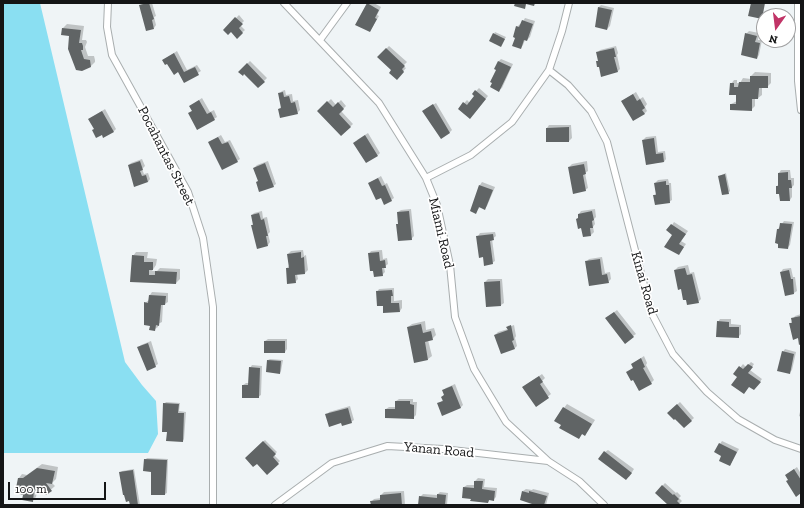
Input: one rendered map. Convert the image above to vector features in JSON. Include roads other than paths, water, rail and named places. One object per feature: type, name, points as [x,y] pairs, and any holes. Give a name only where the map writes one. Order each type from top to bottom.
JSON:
[{"type":"street","name":"Pocahantas Street","points":[[108,3],[107,27],[112,55],[188,192],[203,238],[213,307],[213,505]]},
{"type":"street","name":"Miami Road","points":[[284,3],[379,103],[426,178],[437,205],[449,257],[455,317],[474,369],[506,422],[548,461]]},
{"type":"street","points":[[320,40],[347,3]]},
{"type":"street","points":[[426,178],[471,155],[512,122],[549,70],[562,31],[569,3]]},
{"type":"street","points":[[798,3],[798,81],[801,110]]},
{"type":"street","name":"Kinai Road","points":[[549,70],[568,85],[591,111],[608,142],[651,312],[673,354],[707,392],[738,419],[775,440],[801,449]]},
{"type":"street","name":"Yanan Road","points":[[275,505],[332,463],[387,446],[443,449],[548,461],[579,481],[604,505]]}]
